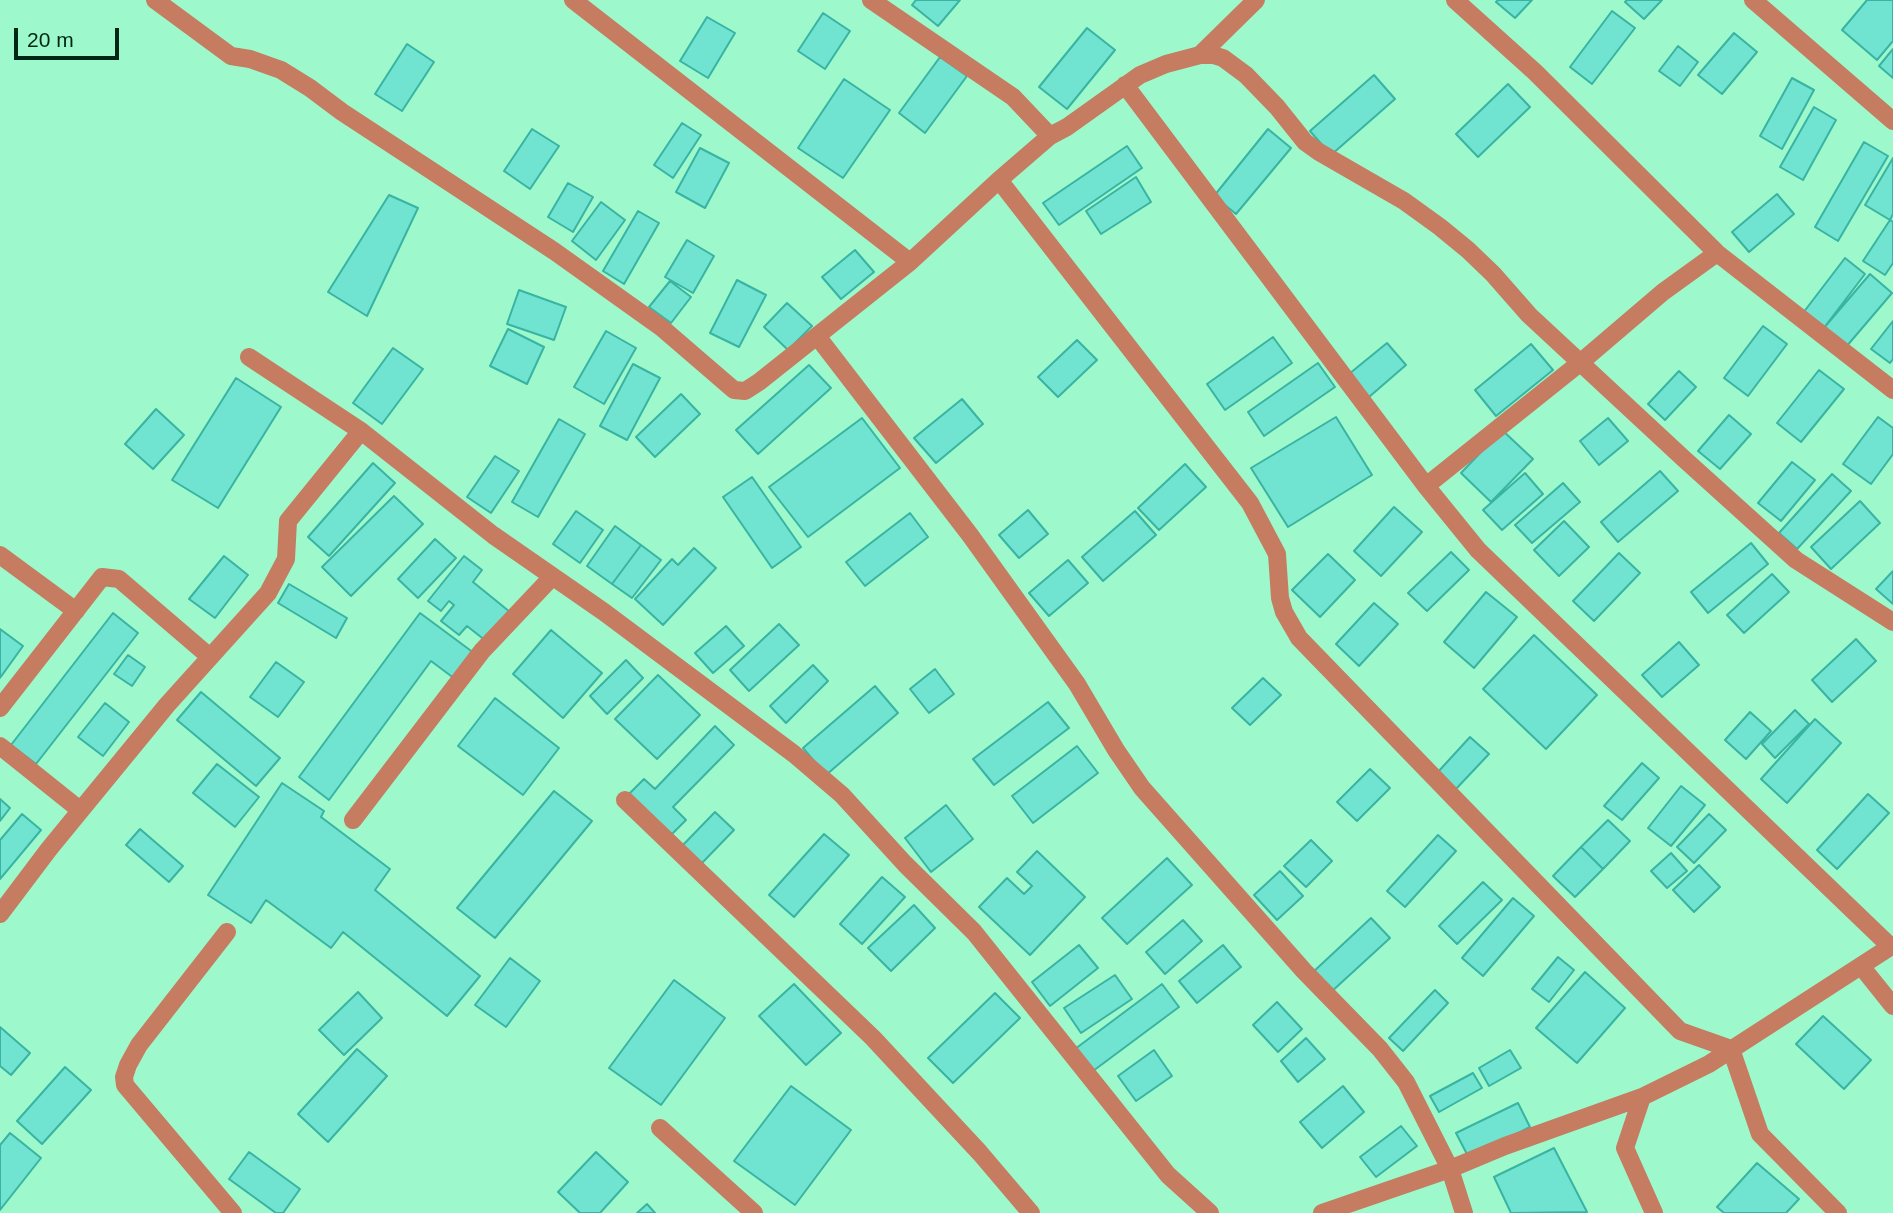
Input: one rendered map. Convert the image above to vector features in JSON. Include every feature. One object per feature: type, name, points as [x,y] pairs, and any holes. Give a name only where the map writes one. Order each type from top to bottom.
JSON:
[{"type":"street","points":[[155,0],[231,56],[271,66],[310,88],[342,112],[554,251],[662,328],[734,390],[745,391],[910,262],[1050,136],[1067,127],[1125,85],[1166,64],[1200,55],[1223,58],[1246,75],[1270,99],[1305,142],[1404,201],[1440,226],[1493,274],[1530,315],[1796,559],[1893,621]]},
{"type":"street","points":[[573,0],[910,262]]},
{"type":"street","points":[[871,0],[1013,97],[1050,136]]},
{"type":"street","points":[[1200,55],[1256,0]]},
{"type":"street","points":[[1455,0],[1535,72],[1717,253],[1893,390]]},
{"type":"street","points":[[1753,0],[1893,121]]},
{"type":"street","points":[[1125,85],[1426,486],[1478,550],[1892,946],[1709,1064],[1643,1097],[1505,1146],[1450,1169],[1322,1213]]},
{"type":"street","points":[[999,180],[1250,503],[1277,554],[1280,598],[1284,612],[1300,638],[1680,1031],[1731,1048]]},
{"type":"street","points":[[1426,486],[1581,362],[1663,292],[1717,253]]},
{"type":"street","points":[[817,336],[970,534],[1077,684],[1142,788],[1304,971],[1380,1049],[1406,1082],[1450,1169],[1464,1213]]},
{"type":"street","points":[[249,357],[361,431],[493,535],[615,620],[794,754],[842,795],[905,864],[974,932],[1168,1175],[1210,1213]]},
{"type":"street","points":[[0,914],[80,810],[167,705],[268,593],[286,559],[288,521],[361,431]]},
{"type":"street","points":[[0,555],[76,611]]},
{"type":"street","points":[[0,708],[102,577],[119,579],[210,657]]},
{"type":"street","points":[[353,820],[482,651],[552,577]]},
{"type":"street","points":[[0,746],[80,810]]},
{"type":"street","points":[[625,800],[873,1038],[980,1153],[1031,1213]]},
{"type":"street","points":[[227,932],[139,1045],[124,1077],[125,1085],[233,1213]]},
{"type":"street","points":[[1861,966],[1893,1006]]},
{"type":"street","points":[[1731,1048],[1760,1134],[1838,1213]]},
{"type":"street","points":[[1643,1097],[1625,1149],[1654,1213]]},
{"type":"street","points":[[660,1128],[754,1213]]},
{"type":"building","points":[[916,0],[960,0],[938,26],[912,5]]},
{"type":"building","points":[[1532,0],[1515,18],[1496,2]]},
{"type":"building","points":[[1662,0],[1644,19],[1625,2]]},
{"type":"building","points":[[1867,0],[1893,0],[1893,41],[1877,60],[1842,30]]},
{"type":"building","points":[[1612,11],[1635,28],[1592,84],[1570,67]]},
{"type":"building","points":[[823,13],[850,31],[825,69],[798,51]]},
{"type":"building","points":[[707,17],[735,33],[708,78],[680,61]]},
{"type":"building","points":[[1087,28],[1115,50],[1067,109],[1039,87]]},
{"type":"building","points":[[1734,33],[1757,52],[1722,94],[1698,75]]},
{"type":"building","points":[[407,44],[434,62],[402,111],[375,94]]},
{"type":"building","points":[[1678,46],[1698,62],[1680,86],[1659,71]]},
{"type":"building","points":[[1893,49],[1893,78],[1879,66]]},
{"type":"building","points":[[940,57],[967,76],[925,133],[899,113]]},
{"type":"building","points":[[1374,75],[1395,99],[1331,155],[1310,131]]},
{"type":"building","points":[[1792,78],[1814,90],[1782,149],[1760,136]]},
{"type":"building","points":[[844,79],[890,110],[843,178],[798,148]]},
{"type":"building","points":[[1508,84],[1530,107],[1478,157],[1456,134]]},
{"type":"building","points":[[1814,107],[1836,120],[1803,180],[1780,167]]},
{"type":"building","points":[[682,123],[701,135],[673,178],[654,165]]},
{"type":"building","points":[[532,129],[559,146],[530,189],[504,171]]},
{"type":"building","points":[[1268,129],[1291,148],[1236,214],[1214,196]]},
{"type":"building","points":[[1864,142],[1888,156],[1838,241],[1815,227]]},
{"type":"building","points":[[1127,146],[1142,168],[1059,225],[1043,203]]},
{"type":"building","points":[[700,148],[729,163],[705,208],[676,192]]},
{"type":"building","points":[[1893,158],[1893,214],[1890,220],[1865,205]]},
{"type":"building","points":[[1136,177],[1151,202],[1101,234],[1086,211]]},
{"type":"building","points":[[568,183],[593,197],[573,232],[548,217]]},
{"type":"building","points":[[1777,194],[1794,214],[1749,252],[1732,232]]},
{"type":"building","points":[[389,195],[418,208],[367,316],[328,292]]},
{"type":"building","points":[[601,202],[625,220],[596,260],[572,241]]},
{"type":"building","points":[[638,211],[659,223],[624,284],[603,271]]},
{"type":"building","points":[[1890,220],[1893,222],[1893,263],[1885,275],[1863,261]]},
{"type":"building","points":[[687,240],[714,256],[693,293],[665,277]]},
{"type":"building","points":[[855,250],[874,272],[841,299],[822,277]]},
{"type":"building","points":[[1845,258],[1865,274],[1823,329],[1803,313]]},
{"type":"building","points":[[1870,274],[1892,293],[1846,347],[1823,329]]},
{"type":"building","points":[[737,280],[766,295],[739,347],[710,333]]},
{"type":"building","points":[[670,281],[691,297],[671,323],[649,307]]},
{"type":"building","points":[[519,290],[566,307],[554,340],[507,324]]},
{"type":"building","points":[[787,303],[812,326],[788,350],[764,327]]},
{"type":"building","points":[[1893,321],[1893,359],[1890,363],[1871,349]]},
{"type":"building","points":[[1763,326],[1787,344],[1748,396],[1724,378]]},
{"type":"building","points":[[508,329],[544,347],[527,384],[490,366]]},
{"type":"building","points":[[606,331],[636,348],[604,404],[574,387]]},
{"type":"building","points":[[1273,337],[1292,363],[1225,410],[1207,384]]},
{"type":"building","points":[[1077,340],[1097,360],[1058,397],[1038,377]]},
{"type":"building","points":[[1387,343],[1406,365],[1369,397],[1349,374]]},
{"type":"building","points":[[1531,344],[1553,370],[1496,416],[1475,390]]},
{"type":"building","points":[[393,348],[423,369],[382,424],[353,403]]},
{"type":"building","points":[[1318,363],[1335,387],[1264,436],[1248,412]]},
{"type":"building","points":[[633,364],[660,378],[627,440],[600,426]]},
{"type":"building","points":[[809,365],[831,388],[758,454],[736,430]]},
{"type":"building","points":[[1819,370],[1844,389],[1801,442],[1777,423]]},
{"type":"building","points":[[1679,371],[1696,387],[1665,420],[1648,404]]},
{"type":"building","points":[[236,378],[281,407],[218,508],[172,480]]},
{"type":"building","points":[[681,394],[700,414],[655,457],[636,437]]},
{"type":"building","points":[[962,399],[983,424],[936,463],[914,438]]},
{"type":"building","points":[[156,409],[184,435],[153,469],[125,444]]},
{"type":"building","points":[[1729,415],[1751,434],[1720,469],[1698,451]]},
{"type":"building","points":[[1336,417],[1372,475],[1288,527],[1251,468]]},
{"type":"building","points":[[1878,417],[1893,428],[1893,454],[1871,484],[1843,464]]},
{"type":"building","points":[[862,418],[900,468],[808,537],[769,487]]},
{"type":"building","points":[[1608,418],[1628,441],[1599,465],[1580,441]]},
{"type":"building","points":[[559,419],[585,434],[538,517],[512,502]]},
{"type":"building","points":[[1502,430],[1533,459],[1491,502],[1461,473]]},
{"type":"building","points":[[495,456],[519,471],[491,513],[467,497]]},
{"type":"building","points":[[1792,462],[1815,480],[1781,521],[1758,503]]},
{"type":"building","points":[[373,463],[395,483],[329,556],[308,537]]},
{"type":"building","points":[[1185,464],[1206,487],[1159,530],[1138,508]]},
{"type":"building","points":[[1660,471],[1678,491],[1618,542],[1601,522]]},
{"type":"building","points":[[1525,473],[1543,494],[1502,530],[1483,510]]},
{"type":"building","points":[[1832,474],[1851,491],[1797,549],[1779,533]]},
{"type":"building","points":[[752,477],[801,547],[772,568],[723,497]]},
{"type":"building","points":[[1563,483],[1580,502],[1532,543],[1515,525]]},
{"type":"building","points":[[394,496],[423,524],[351,596],[322,567]]},
{"type":"building","points":[[1860,501],[1880,523],[1831,569],[1811,547]]},
{"type":"building","points":[[1394,507],[1422,532],[1381,576],[1354,551]]},
{"type":"building","points":[[1028,510],[1048,534],[1019,558],[999,535]]},
{"type":"building","points":[[576,511],[603,530],[580,563],[553,544]]},
{"type":"building","points":[[1135,511],[1156,535],[1103,581],[1082,557]]},
{"type":"building","points":[[910,513],[928,537],[865,586],[846,562]]},
{"type":"building","points":[[1564,521],[1589,547],[1559,576],[1534,550]]},
{"type":"building","points":[[615,526],[641,545],[612,584],[587,566]]},
{"type":"building","points":[[435,539],[456,558],[418,598],[398,579]]},
{"type":"building","points":[[1751,543],[1768,564],[1708,613],[1691,592]]},
{"type":"building","points":[[641,545],[661,560],[632,598],[612,584]]},
{"type":"building","points":[[694,548],[716,568],[663,625],[635,599],[672,559],[678,565]]},
{"type":"building","points":[[1451,552],[1469,570],[1427,611],[1408,593]]},
{"type":"building","points":[[1619,553],[1640,573],[1594,621],[1573,601]]},
{"type":"building","points":[[1328,554],[1355,580],[1320,617],[1292,590]]},
{"type":"building","points":[[224,556],[248,575],[215,618],[189,599]]},
{"type":"building","points":[[464,556],[482,570],[473,582],[510,612],[486,641],[467,626],[459,635],[441,621],[454,605],[449,601],[441,611],[428,601]]},
{"type":"building","points":[[1068,560],[1088,583],[1049,616],[1029,593]]},
{"type":"building","points":[[1893,571],[1893,604],[1876,589]]},
{"type":"building","points":[[1772,574],[1789,592],[1744,633],[1727,615]]},
{"type":"building","points":[[289,584],[347,618],[336,638],[278,603]]},
{"type":"building","points":[[1486,592],[1517,617],[1474,668],[1444,642]]},
{"type":"building","points":[[1374,603],[1398,624],[1359,666],[1336,644]]},
{"type":"building","points":[[113,613],[138,633],[36,764],[11,745]]},
{"type":"building","points":[[420,613],[474,653],[455,679],[431,661],[329,800],[299,777]]},
{"type":"building","points":[[779,624],[799,645],[749,691],[730,670]]},
{"type":"building","points":[[726,626],[744,646],[713,673],[695,653]]},
{"type":"building","points":[[0,629],[23,646],[0,678]]},
{"type":"building","points":[[551,630],[602,673],[563,718],[513,674]]},
{"type":"building","points":[[1534,635],[1597,695],[1546,749],[1483,689]]},
{"type":"building","points":[[1856,639],[1876,661],[1832,702],[1812,680]]},
{"type":"building","points":[[1679,642],[1699,665],[1662,697],[1642,675]]},
{"type":"building","points":[[128,655],[145,667],[132,686],[114,674]]},
{"type":"building","points":[[626,660],[643,678],[607,714],[590,696]]},
{"type":"building","points":[[276,662],[304,682],[278,717],[250,697]]},
{"type":"building","points":[[813,665],[828,681],[786,723],[770,706]]},
{"type":"building","points":[[935,669],[954,694],[929,713],[910,689]]},
{"type":"building","points":[[658,675],[700,715],[657,759],[615,719]]},
{"type":"building","points":[[1263,678],[1281,695],[1250,725],[1232,708]]},
{"type":"building","points":[[875,686],[898,713],[826,775],[803,748]]},
{"type":"building","points":[[201,692],[280,758],[256,786],[177,720]]},
{"type":"building","points":[[495,698],[559,748],[523,795],[458,746]]},
{"type":"building","points":[[1048,702],[1069,728],[994,785],[973,759]]},
{"type":"building","points":[[105,703],[129,722],[103,756],[78,737]]},
{"type":"building","points":[[1795,710],[1809,724],[1775,758],[1762,744]]},
{"type":"building","points":[[1750,712],[1771,731],[1746,759],[1725,740]]},
{"type":"building","points":[[1815,719],[1841,743],[1787,803],[1761,779]]},
{"type":"building","points":[[715,726],[734,745],[673,807],[686,820],[669,837],[627,796],[644,779],[655,789]]},
{"type":"building","points":[[1470,737],[1489,754],[1455,790],[1437,773]]},
{"type":"building","points":[[1077,746],[1098,773],[1033,823],[1012,796]]},
{"type":"building","points":[[1642,763],[1659,778],[1622,820],[1604,806]]},
{"type":"building","points":[[217,764],[259,797],[235,827],[193,793]]},
{"type":"building","points":[[1370,769],[1390,788],[1357,821],[1337,802]]},
{"type":"building","points":[[282,783],[324,811],[321,817],[390,869],[375,890],[480,976],[447,1016],[343,932],[331,948],[266,900],[251,923],[208,895]]},
{"type":"building","points":[[1681,786],[1705,805],[1671,846],[1648,828]]},
{"type":"building","points":[[554,791],[592,821],[495,938],[457,908]]},
{"type":"building","points":[[1868,794],[1889,813],[1837,869],[1817,850]]},
{"type":"building","points":[[0,799],[10,808],[0,821]]},
{"type":"building","points":[[946,805],[973,839],[931,872],[905,838]]},
{"type":"building","points":[[715,812],[734,830],[701,864],[682,846]]},
{"type":"building","points":[[22,814],[41,830],[0,879],[0,840]]},
{"type":"building","points":[[1709,814],[1726,830],[1694,863],[1677,847]]},
{"type":"building","points":[[1608,820],[1630,841],[1603,869],[1581,847]]},
{"type":"building","points":[[140,829],[183,866],[169,882],[126,845]]},
{"type":"building","points":[[824,834],[849,855],[794,917],[769,895]]},
{"type":"building","points":[[1438,835],[1456,851],[1405,907],[1387,891]]},
{"type":"building","points":[[1311,840],[1332,861],[1306,887],[1284,866]]},
{"type":"building","points":[[1581,847],[1603,869],[1575,897],[1553,876]]},
{"type":"building","points":[[1037,851],[1085,897],[1030,955],[979,907],[1007,878],[1024,894],[1032,886],[1017,872]]},
{"type":"building","points":[[1671,853],[1687,871],[1667,888],[1651,871]]},
{"type":"building","points":[[1167,858],[1192,885],[1127,944],[1102,918]]},
{"type":"building","points":[[1699,865],[1720,887],[1694,912],[1673,890]]},
{"type":"building","points":[[1280,871],[1303,896],[1277,920],[1254,895]]},
{"type":"building","points":[[882,877],[905,897],[862,944],[840,924]]},
{"type":"building","points":[[1483,882],[1502,900],[1457,944],[1439,926]]},
{"type":"building","points":[[1513,898],[1534,916],[1483,976],[1462,958]]},
{"type":"building","points":[[914,905],[935,928],[891,971],[868,948]]},
{"type":"building","points":[[1371,918],[1390,938],[1330,993],[1312,973]]},
{"type":"building","points":[[1183,920],[1202,941],[1165,974],[1146,952]]},
{"type":"building","points":[[1079,945],[1098,968],[1050,1006],[1032,982]]},
{"type":"building","points":[[1223,945],[1241,967],[1197,1003],[1179,981]]},
{"type":"building","points":[[1558,957],[1574,970],[1549,1002],[1532,989]]},
{"type":"building","points":[[510,958],[540,981],[506,1027],[475,1005]]},
{"type":"building","points":[[1585,972],[1625,1008],[1577,1063],[1536,1028]]},
{"type":"building","points":[[1115,975],[1132,999],[1081,1033],[1064,1008]]},
{"type":"building","points":[[674,980],[725,1018],[661,1105],[609,1068]]},
{"type":"building","points":[[794,984],[841,1033],[806,1065],[759,1016]]},
{"type":"building","points":[[1162,984],[1179,1007],[1093,1071],[1075,1049]]},
{"type":"building","points":[[1435,990],[1448,1003],[1403,1051],[1389,1038]]},
{"type":"building","points":[[358,992],[382,1018],[344,1055],[319,1030]]},
{"type":"building","points":[[995,993],[1020,1018],[953,1083],[928,1058]]},
{"type":"building","points":[[1277,1002],[1302,1029],[1278,1052],[1253,1025]]},
{"type":"building","points":[[1823,1016],[1871,1060],[1844,1089],[1796,1044]]},
{"type":"building","points":[[0,1027],[30,1053],[11,1075],[0,1066]]},
{"type":"building","points":[[1306,1038],[1325,1059],[1298,1082],[1281,1061]]},
{"type":"building","points":[[357,1049],[387,1076],[328,1142],[298,1114]]},
{"type":"building","points":[[1154,1050],[1172,1076],[1136,1101],[1118,1076]]},
{"type":"building","points":[[1510,1050],[1521,1068],[1489,1086],[1479,1068]]},
{"type":"building","points":[[65,1067],[91,1090],[42,1144],[17,1121]]},
{"type":"building","points":[[1473,1073],[1482,1088],[1439,1112],[1430,1096]]},
{"type":"building","points":[[791,1086],[851,1130],[795,1205],[734,1161]]},
{"type":"building","points":[[1343,1086],[1364,1112],[1322,1148],[1300,1122]]},
{"type":"building","points":[[1518,1103],[1530,1127],[1469,1158],[1456,1133]]},
{"type":"building","points":[[1401,1126],[1417,1146],[1376,1177],[1360,1157]]},
{"type":"building","points":[[10,1133],[41,1158],[0,1210],[0,1145]]},
{"type":"building","points":[[1554,1148],[1587,1212],[1511,1213],[1494,1177]]},
{"type":"building","points":[[249,1152],[300,1189],[283,1213],[276,1213],[229,1179]]},
{"type":"building","points":[[596,1152],[628,1182],[600,1213],[580,1213],[558,1192]]},
{"type":"building","points":[[1757,1163],[1799,1199],[1786,1213],[1724,1213],[1717,1207]]},
{"type":"building","points":[[647,1204],[655,1213],[637,1213]]}]
